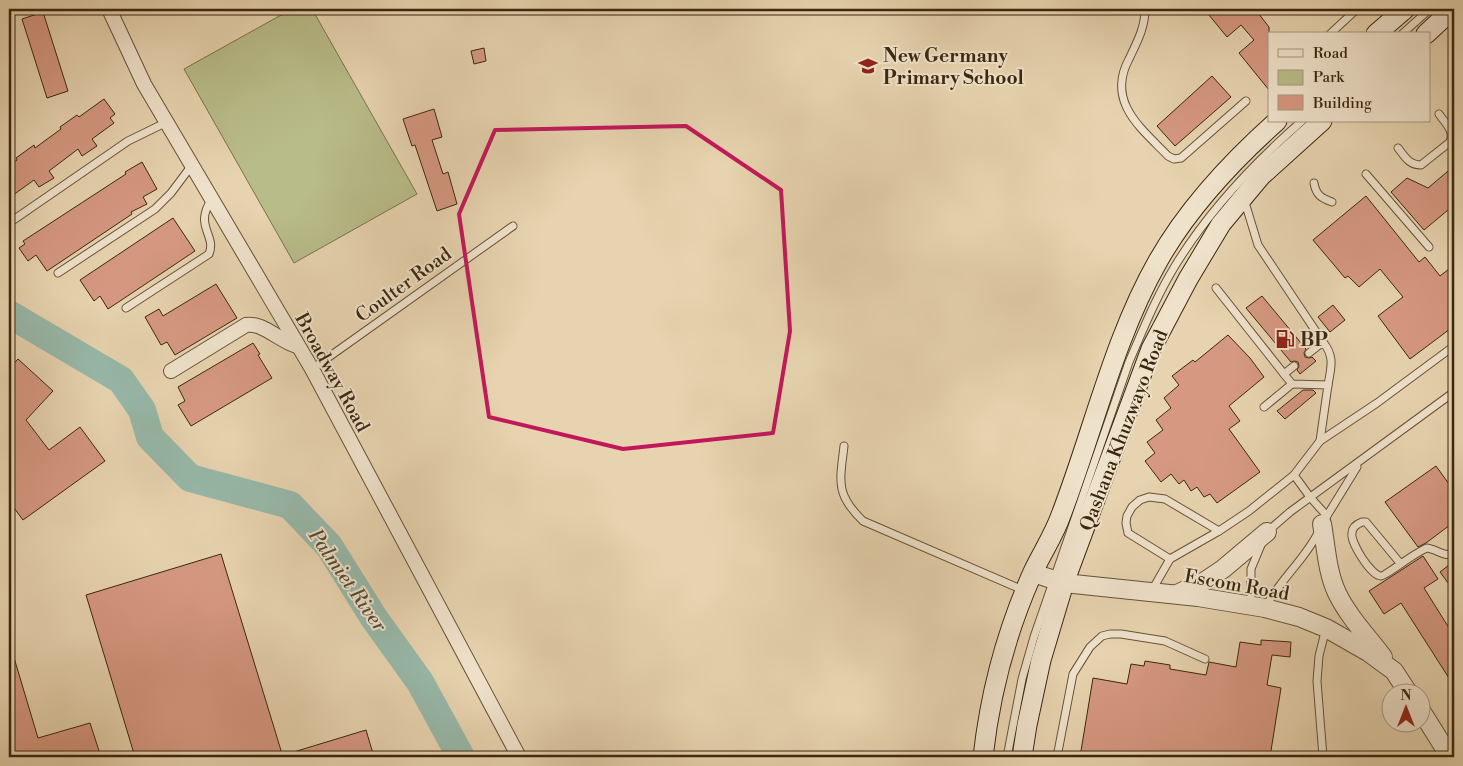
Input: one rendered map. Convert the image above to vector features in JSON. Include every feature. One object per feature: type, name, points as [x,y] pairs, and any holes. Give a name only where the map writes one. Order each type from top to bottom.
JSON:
[{"type":"main road","points":[[1378,32],[1405,9]]},
{"type":"main road","points":[[1428,32],[1453,9]]},
{"type":"main road","name":"Qashana Khuzwayo Road","points":[[983,757],[991,704],[1011,628],[1033,573],[1060,517],[1138,299],[1158,261],[1178,230],[1214,182],[1276,122]]},
{"type":"main road","name":"Qashana Khuzwayo Road","points":[[1022,757],[1026,726],[1059,581],[1151,349],[1203,253],[1221,224],[1273,164],[1321,122]]},
{"type":"street","name":"Broadway Road","points":[[109,9],[144,84],[312,369],[519,757]]},
{"type":"street","points":[[171,371],[252,324],[258,325],[284,342],[297,346]]},
{"type":"street","points":[[1324,520],[1332,579],[1337,593],[1394,672]]},
{"type":"street","points":[[1177,595],[1205,581],[1223,569],[1267,532]]},
{"type":"street","name":"Escom Road","points":[[1033,573],[1059,581],[1258,606],[1299,617],[1326,628],[1368,652],[1394,672],[1402,684]]},
{"type":"street","points":[[1430,725],[1450,757]]},
{"type":"lane","points":[[1145,9],[1142,33],[1124,68],[1121,91],[1133,120],[1168,156],[1174,159],[1181,158],[1246,101]]},
{"type":"lane","points":[[1332,32],[1357,9]]},
{"type":"lane","points":[[1404,32],[1430,9]]},
{"type":"lane","points":[[1398,148],[1409,162],[1414,165],[1421,165],[1450,142],[1452,132],[1439,114]]},
{"type":"lane","points":[[9,223],[128,141],[167,122]]},
{"type":"lane","points":[[1007,757],[1022,679],[1059,581],[1129,362],[1162,290],[1189,244],[1228,193],[1264,155],[1301,122]]},
{"type":"lane","points":[[58,273],[155,209],[171,193],[192,165]]},
{"type":"lane","points":[[1366,174],[1429,247]]},
{"type":"lane","points":[[1314,183],[1316,192],[1320,197],[1332,202]]},
{"type":"lane","points":[[1243,197],[1258,245],[1330,351],[1331,359],[1320,441]]},
{"type":"lane","points":[[126,308],[209,254],[211,248],[204,222],[205,213],[212,199]]},
{"type":"lane","name":"Coulter Road","points":[[312,369],[512,226]]},
{"type":"lane","points":[[1216,288],[1292,384]]},
{"type":"lane","points":[[1309,353],[1323,342]]},
{"type":"lane","points":[[1151,592],[1170,559],[1219,531],[1249,511],[1294,475],[1320,441],[1377,403],[1454,346]]},
{"type":"lane","points":[[1284,374],[1294,366]]},
{"type":"lane","points":[[1264,407],[1292,384],[1328,386]]},
{"type":"lane","points":[[1258,606],[1251,568],[1267,532],[1290,512],[1454,392]]},
{"type":"lane","points":[[844,446],[840,478],[842,494],[846,502],[863,521],[1026,591]]},
{"type":"lane","points":[[1258,606],[1304,556],[1360,462]]},
{"type":"lane","points":[[1294,475],[1324,520]]},
{"type":"lane","points":[[1170,559],[1128,533],[1127,516],[1132,507],[1140,500],[1149,497],[1165,499],[1219,531]]},
{"type":"lane","points":[[1400,563],[1366,522],[1362,522],[1354,527],[1351,535],[1354,544],[1374,575],[1384,576],[1400,563],[1427,548],[1445,554],[1454,553]]},
{"type":"lane","points":[[1323,757],[1317,681],[1319,656],[1326,628]]},
{"type":"lane","points":[[1057,757],[1073,674],[1090,647],[1102,636],[1121,634],[1165,641],[1206,659]]},
{"type":"highlighted area","points":[[686,126],[781,190],[790,331],[773,433],[623,449],[489,417],[459,214],[495,130]]},
{"type":"green space","points":[[292,9],[312,9],[417,194],[294,263],[184,69]]},
{"type":"building","points":[[1204,9],[1255,9],[1269,27],[1268,89],[1239,53],[1254,40],[1241,25],[1227,37]]},
{"type":"building","points":[[43,12],[68,91],[47,98],[22,19]]},
{"type":"building","points":[[484,48],[486,61],[474,64],[471,51]]},
{"type":"building","points":[[1212,76],[1231,97],[1175,146],[1157,126]]},
{"type":"building","points":[[104,99],[115,114],[110,118],[114,123],[92,139],[97,146],[82,156],[78,149],[49,171],[54,178],[39,187],[34,180],[9,198],[9,166],[17,160],[16,158],[34,145],[35,148],[61,129],[60,127],[77,115],[79,117]]},
{"type":"building","points":[[434,109],[442,137],[432,140],[443,174],[448,172],[457,204],[437,211],[415,145],[412,146],[403,119]]},
{"type":"building","points":[[142,162],[157,189],[143,197],[147,204],[131,212],[132,214],[47,271],[36,255],[28,261],[19,248],[25,244],[23,241]]},
{"type":"building","points":[[1454,166],[1454,205],[1424,230],[1391,192],[1407,178],[1428,188]]},
{"type":"building","points":[[1366,196],[1419,262],[1425,257],[1440,276],[1454,265],[1454,326],[1410,359],[1378,316],[1403,297],[1380,269],[1359,287],[1348,276],[1345,278],[1313,240]]},
{"type":"building","points":[[173,218],[195,251],[108,309],[100,296],[94,301],[80,280]]},
{"type":"building","points":[[216,284],[237,318],[175,355],[167,342],[161,345],[145,317],[159,309],[163,316]]},
{"type":"building","points":[[1262,296],[1306,349],[1305,357],[1312,357],[1316,361],[1300,374],[1297,370],[1298,362],[1291,362],[1246,308]]},
{"type":"building","points":[[1333,305],[1345,320],[1330,332],[1318,317]]},
{"type":"building","points":[[1228,335],[1250,358],[1264,377],[1229,406],[1240,421],[1229,429],[1260,472],[1217,503],[1210,494],[1204,497],[1197,487],[1191,491],[1184,480],[1179,484],[1171,474],[1161,482],[1145,461],[1155,453],[1147,442],[1163,430],[1156,420],[1171,408],[1164,398],[1179,385],[1172,376],[1193,360],[1195,362]]},
{"type":"building","points":[[253,343],[272,378],[191,426],[178,405],[185,401],[178,387]]},
{"type":"building","points":[[18,359],[53,391],[26,420],[49,450],[80,427],[105,461],[23,520],[9,501],[9,478],[14,474],[9,468],[9,369]]},
{"type":"building","points":[[1303,390],[1313,390],[1316,393],[1285,419],[1277,411]]},
{"type":"building","points":[[1436,466],[1454,491],[1454,522],[1418,547],[1385,502]]},
{"type":"building","points":[[221,554],[283,757],[135,757],[86,595]]},
{"type":"building","points":[[1423,556],[1438,579],[1424,588],[1454,636],[1454,686],[1401,603],[1384,614],[1369,591]]},
{"type":"building","points":[[1454,561],[1454,591],[1440,572]]},
{"type":"building","points":[[1261,640],[1291,642],[1290,657],[1272,655],[1267,685],[1281,688],[1270,757],[1080,757],[1093,678],[1127,684],[1131,664],[1144,666],[1145,661],[1170,665],[1170,669],[1206,675],[1209,662],[1236,667],[1240,642],[1261,645]]},
{"type":"building","points":[[9,651],[12,651],[38,738],[90,723],[101,757],[9,757]]},
{"type":"building","points":[[366,730],[374,757],[288,757],[287,754]]},
{"type":"waterway","name":"Palmiet River","points":[[9,314],[121,380],[142,410],[150,437],[190,478],[290,505],[329,546],[374,618],[420,682],[461,757]]},
{"type":"place","name":"New Germany Primary School","points":[[868,66]]},
{"type":"place","name":"BP","points":[[1285,339]]}]
